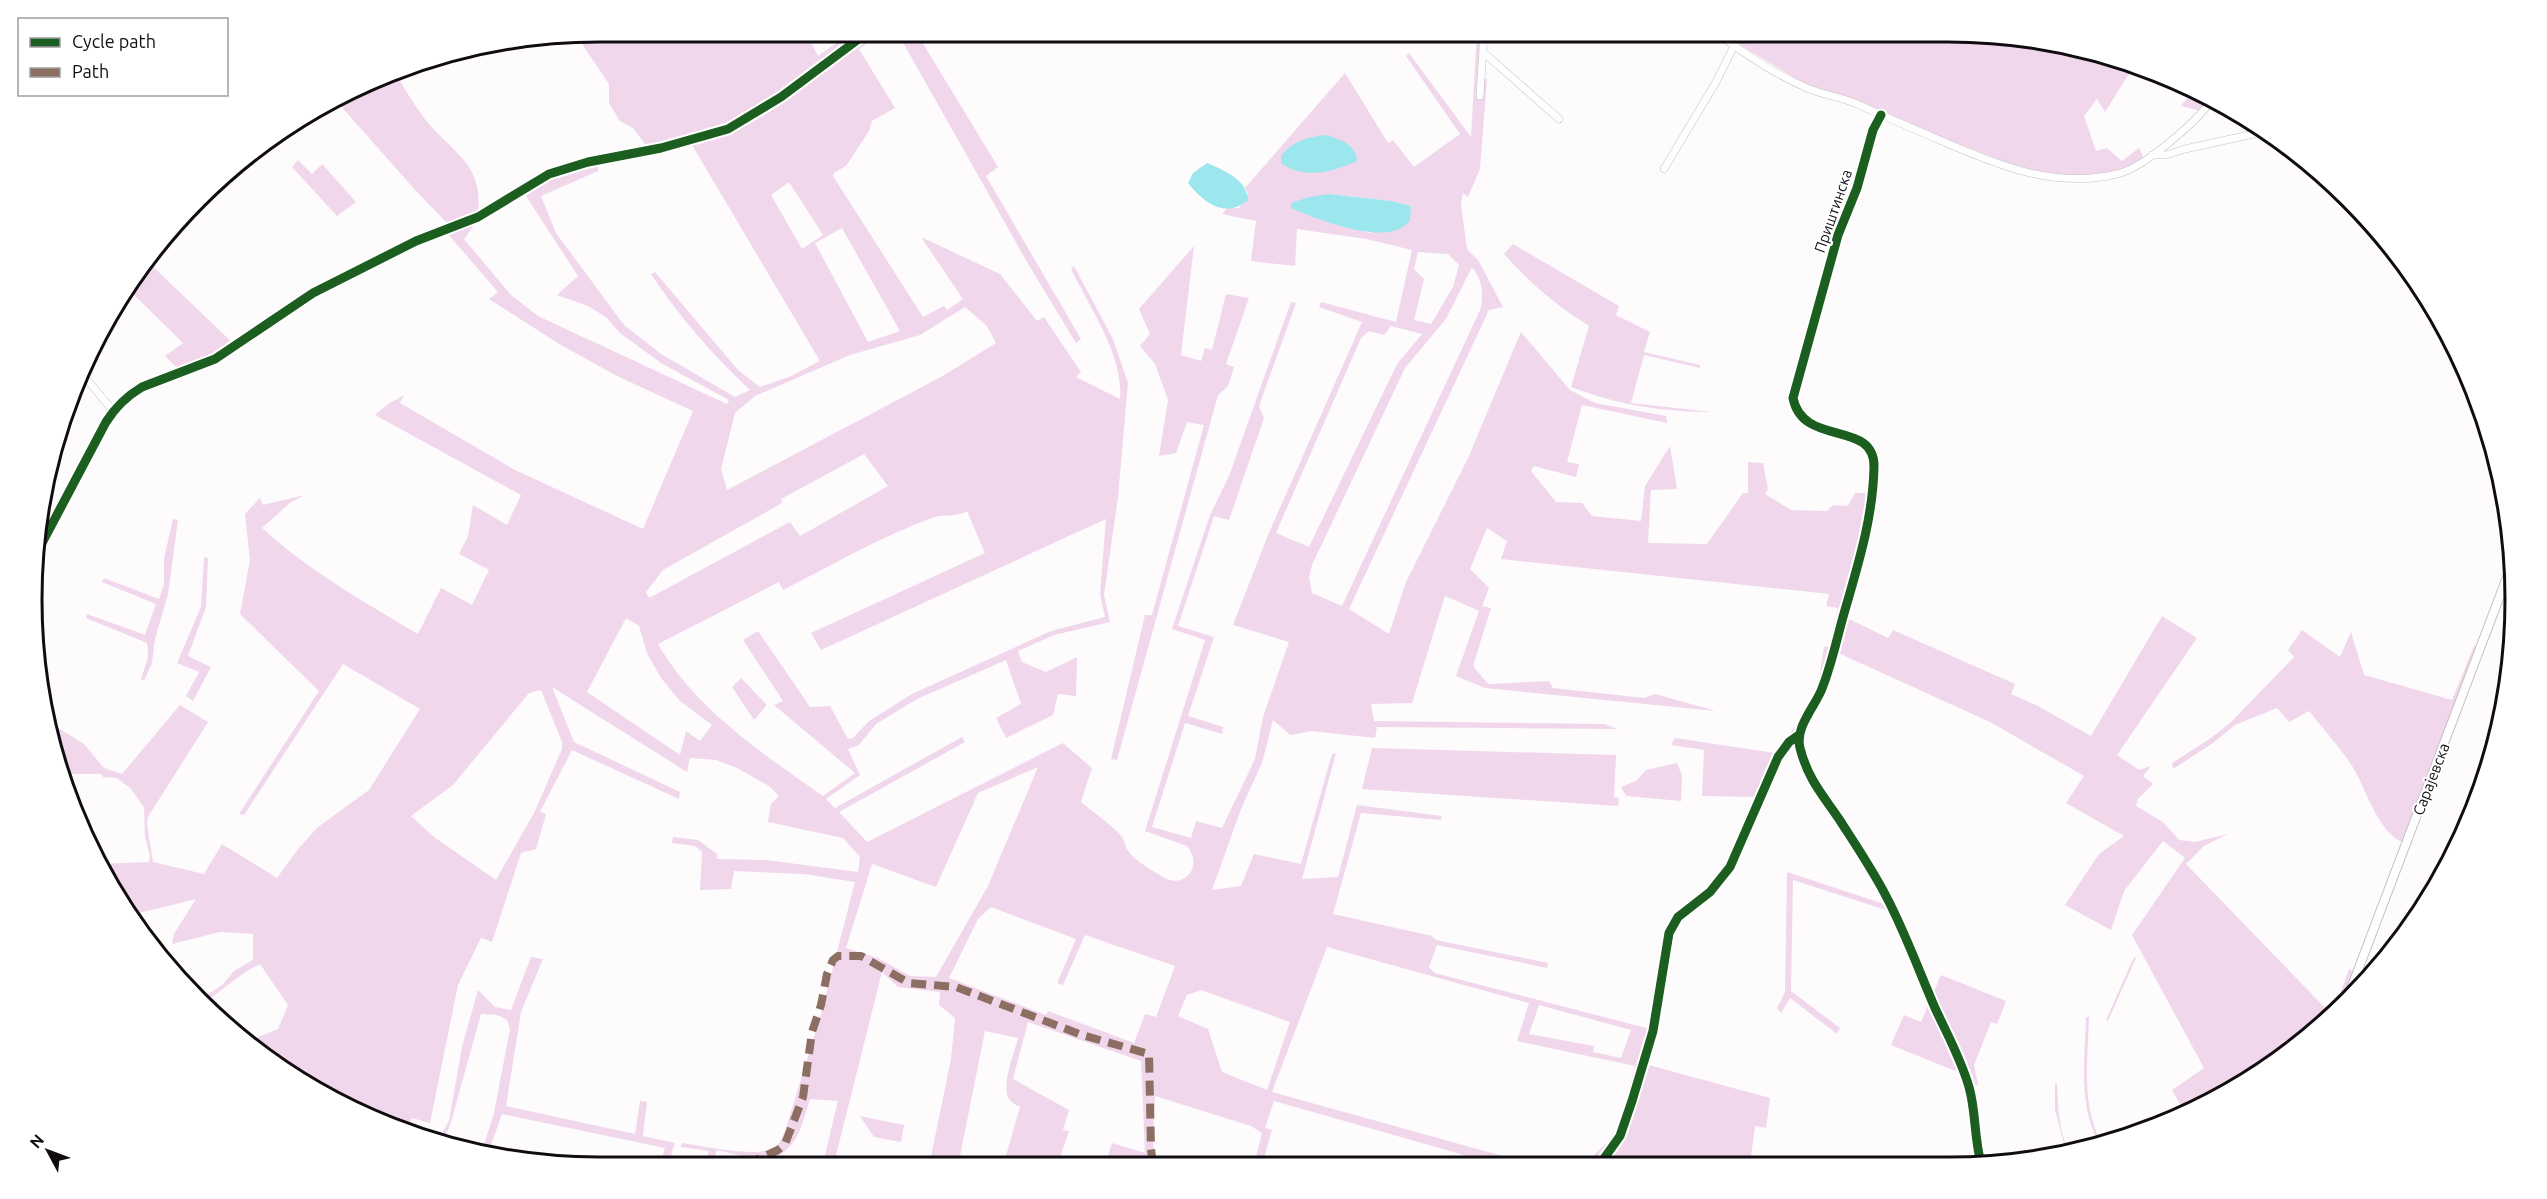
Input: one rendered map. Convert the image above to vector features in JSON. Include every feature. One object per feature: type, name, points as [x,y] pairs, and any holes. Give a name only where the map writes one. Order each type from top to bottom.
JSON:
[{"type":"main road","name":"Сарајевска","points":[[2354,981],[2505,584]]},
{"type":"street","points":[[46,536],[113,411],[124,399],[142,387],[192,369],[235,348],[313,293],[416,241],[478,217],[549,174],[588,162],[661,148],[729,129],[781,97],[855,42]]},
{"type":"street","points":[[1480,96],[1484,42]]},
{"type":"street","points":[[1728,42],[1807,88],[1855,103],[1993,162],[2050,177],[2080,179],[2115,175],[2127,171],[2152,155],[2194,121],[2207,106]]},
{"type":"street","points":[[1664,169],[1716,82],[1734,46]]},
{"type":"street","points":[[1483,52],[1559,119]]},
{"type":"street","name":"Приштинска","points":[[1799,735],[1829,670],[1863,547],[1874,465],[1872,452],[1863,442],[1814,427],[1804,420],[1794,404],[1794,392],[1838,235],[1857,188],[1874,130],[1881,115]]},
{"type":"street","points":[[2152,155],[2166,155],[2185,148],[2252,133]]},
{"type":"street","points":[[87,379],[113,411]]},
{"type":"street","points":[[1799,735],[1800,747],[1813,784],[1845,829],[1881,887],[1956,1052],[1970,1089],[1975,1138],[1979,1156]]},
{"type":"street","points":[[1605,1157],[1620,1136],[1632,1101],[1656,1014],[1669,933],[1678,917],[1710,892],[1730,867],[1778,757],[1789,742],[1799,735]]},
{"type":"shaded area","points":[[811,42],[818,56],[838,42],[853,42],[745,121],[649,149],[633,128],[620,121],[609,103],[609,84],[581,43]]},
{"type":"shaded area","points":[[863,42],[869,42],[859,49],[895,108],[872,121],[869,131],[846,166],[833,176],[923,317],[944,306],[947,310],[963,299],[921,237],[1000,274],[1037,321],[1044,317],[1081,372],[1076,377],[1120,399],[1117,366],[1104,332],[1071,269],[1074,266],[1113,339],[1128,383],[1118,497],[1104,595],[1110,622],[1054,635],[1018,651],[1022,662],[1046,672],[1077,657],[1076,696],[1058,694],[1053,715],[1006,738],[996,718],[1021,704],[1006,660],[917,699],[876,724],[859,745],[848,749],[860,775],[826,799],[835,808],[962,737],[965,742],[839,812],[867,842],[1063,743],[1092,768],[1081,802],[1117,831],[1132,856],[1163,877],[1178,880],[1189,874],[1192,868],[1192,854],[1187,846],[1145,831],[1205,640],[1172,629],[1210,515],[1229,476],[1291,302],[1296,303],[1259,406],[1264,418],[1229,520],[1214,516],[1178,626],[1214,637],[1188,716],[1223,727],[1222,734],[1185,723],[1152,827],[1191,838],[1196,821],[1222,828],[1255,759],[1263,717],[1289,642],[1233,625],[1268,535],[1362,322],[1319,307],[1321,302],[1396,322],[1412,250],[1366,239],[1297,229],[1295,266],[1251,261],[1256,221],[1222,214],[1227,208],[1239,208],[1248,193],[1245,188],[1345,73],[1388,143],[1393,140],[1414,167],[1460,134],[1406,56],[1409,53],[1471,137],[1476,42],[1482,42],[1480,79],[1487,79],[1480,169],[1468,197],[1463,193],[1461,205],[1467,249],[1478,260],[1503,307],[1489,310],[1349,609],[1389,634],[1406,582],[1468,458],[1521,332],[1570,390],[1595,403],[1666,416],[1667,423],[1582,405],[1567,462],[1579,464],[1576,477],[1534,466],[1531,471],[1556,502],[1582,503],[1592,516],[1641,521],[1645,486],[1670,446],[1677,489],[1651,490],[1648,543],[1707,544],[1743,493],[1748,493],[1748,462],[1763,463],[1768,489],[1765,494],[1791,510],[1827,511],[1833,505],[1848,506],[1855,493],[1870,493],[1864,540],[1825,678],[1799,731],[1779,753],[1760,797],[1702,796],[1704,750],[1671,745],[1675,738],[1775,753],[1802,718],[1819,680],[1824,647],[1829,646],[1838,608],[1826,606],[1829,594],[1501,559],[1507,541],[1487,528],[1470,569],[1489,588],[1482,606],[1491,608],[1473,666],[1488,684],[1549,681],[1553,688],[1645,698],[1655,694],[1716,711],[1485,688],[1456,676],[1479,611],[1445,596],[1412,703],[1371,704],[1374,721],[1604,724],[1618,729],[1377,727],[1375,738],[1312,731],[1290,735],[1273,720],[1262,763],[1241,809],[1212,890],[1241,886],[1254,854],[1301,864],[1332,754],[1336,753],[1302,879],[1338,877],[1357,805],[1442,816],[1441,820],[1361,813],[1333,914],[1432,936],[1436,940],[1548,963],[1547,968],[1437,945],[1429,967],[1435,973],[1650,1029],[1641,1063],[1770,1098],[1766,1128],[1755,1126],[1751,1157],[1592,1157],[1617,1133],[1635,1066],[1517,1041],[1529,1003],[1327,947],[1272,1092],[1506,1157],[1471,1157],[1274,1101],[1265,1128],[1272,1130],[1264,1157],[1256,1157],[1262,1133],[1251,1126],[1155,1096],[1153,1142],[1155,1157],[1108,1157],[1112,1143],[1145,1153],[1141,1061],[1028,1022],[1013,1079],[1069,1110],[1063,1130],[1069,1131],[1060,1157],[1006,1157],[1020,1107],[1009,1099],[1006,1087],[1018,1038],[985,1031],[960,1157],[931,1157],[951,1059],[955,1018],[939,1005],[940,992],[898,987],[882,972],[836,1157],[824,1157],[838,1101],[810,1099],[798,1135],[787,1149],[776,1157],[746,1157],[717,1150],[714,1157],[707,1157],[709,1151],[681,1147],[682,1143],[754,1152],[765,1151],[778,1144],[786,1128],[821,1014],[855,882],[804,874],[734,871],[731,889],[700,890],[702,852],[695,846],[672,843],[673,837],[698,840],[717,854],[717,859],[766,860],[858,872],[860,857],[843,838],[768,822],[771,804],[779,796],[769,786],[737,768],[716,760],[690,758],[687,772],[552,687],[574,742],[680,792],[679,799],[572,750],[540,812],[546,814],[536,849],[521,853],[492,942],[481,938],[458,985],[430,1123],[412,1118],[410,1123],[353,1100],[290,1063],[256,1038],[278,1029],[288,1005],[260,964],[210,998],[206,995],[222,985],[234,971],[253,960],[253,934],[220,932],[172,944],[174,934],[196,899],[139,913],[109,864],[149,862],[144,807],[130,788],[117,778],[103,777],[101,774],[70,774],[57,727],[84,744],[104,768],[122,774],[180,705],[208,722],[148,817],[147,825],[153,862],[204,874],[222,844],[277,878],[298,849],[318,827],[369,790],[420,709],[343,664],[244,815],[239,814],[319,691],[240,614],[250,560],[245,514],[260,498],[263,505],[305,495],[291,502],[262,528],[317,572],[418,634],[441,588],[472,605],[489,570],[459,554],[468,536],[473,505],[507,525],[521,495],[375,415],[404,395],[400,403],[515,470],[643,529],[693,411],[617,376],[561,345],[489,299],[498,292],[447,233],[474,225],[464,239],[511,295],[538,316],[727,404],[729,400],[661,363],[620,333],[606,317],[588,306],[557,295],[578,276],[524,193],[538,184],[598,165],[598,171],[541,196],[556,233],[624,325],[661,354],[735,397],[750,390],[685,320],[651,274],[655,272],[738,370],[760,387],[789,377],[820,361],[692,145],[717,138],[742,127],[766,114]],"holes":[[[789,182],[823,235],[802,249],[771,195]],[[1329,194],[1391,201],[1411,206],[1370,233],[1303,213]],[[842,228],[900,331],[868,342],[815,243]],[[1418,252],[1448,254],[1459,265],[1453,287],[1431,324],[1414,320],[1424,279],[1414,269]],[[1472,267],[1481,287],[1481,308],[1342,606],[1312,593],[1309,577],[1312,565],[1405,368],[1446,319]],[[965,307],[987,326],[996,343],[941,377],[727,490],[721,469],[735,413],[755,396],[850,355],[920,335]],[[1391,326],[1422,334],[1397,364],[1309,547],[1276,533],[1361,338],[1369,331],[1384,335]],[[864,454],[888,486],[800,536],[790,522],[649,598],[646,592],[663,570],[782,503],[781,499]],[[967,511],[985,553],[811,633],[821,650],[1106,519],[1100,594],[1105,617],[1051,631],[912,694],[869,721],[853,738],[848,739],[830,706],[810,707],[758,631],[743,640],[783,701],[774,705],[855,773],[823,796],[754,746],[711,710],[673,668],[658,644],[779,582],[783,590],[894,534],[932,518]],[[626,618],[639,626],[647,653],[661,678],[680,701],[712,725],[700,741],[686,731],[680,755],[587,692]],[[541,690],[562,742],[562,749],[534,813],[496,880],[434,837],[411,816],[453,785],[529,693]],[[1038,767],[988,886],[936,977],[910,976],[878,958],[846,948],[872,864],[936,887],[978,793]],[[991,907],[1076,939],[1057,983],[1063,985],[1085,935],[1175,966],[1156,1017],[1145,1014],[1134,1043],[1048,1011],[1046,1015],[949,978],[978,919]],[[1201,990],[1290,1022],[1267,1090],[1222,1072],[1208,1029],[1178,1016],[1187,995]],[[1539,1005],[1631,1030],[1621,1058],[1593,1052],[1594,1046],[1529,1034]]]},
{"type":"shaded area","points":[[903,42],[922,42],[998,167],[986,176],[1081,339],[1076,343],[1027,262]]},
{"type":"shaded area","points":[[1736,42],[1984,43],[2056,53],[2130,73],[2105,112],[2097,99],[2084,116],[2096,151],[2107,148],[2122,161],[2139,148],[2144,159],[2129,169],[2103,176],[2063,177],[2021,168],[1805,84]]},
{"type":"shaded area","points":[[399,79],[424,118],[472,172],[478,197],[478,214],[450,226],[341,106]]},
{"type":"shaded area","points":[[2188,96],[2205,105],[2201,111],[2181,106]]},
{"type":"shaded area","points":[[298,160],[312,174],[322,164],[356,202],[337,216],[292,167]]},
{"type":"shaded area","points":[[1513,244],[1619,306],[1616,315],[1650,332],[1644,352],[1700,365],[1700,368],[1644,355],[1631,403],[1712,412],[1640,406],[1607,399],[1571,387],[1589,326],[1565,310],[1514,265],[1504,254]]},
{"type":"shaded area","points":[[1194,246],[1181,355],[1201,361],[1205,348],[1212,350],[1226,294],[1249,298],[1226,364],[1234,367],[1228,386],[1218,395],[1117,760],[1111,759],[1145,615],[1152,615],[1204,425],[1187,422],[1176,453],[1159,456],[1168,400],[1155,364],[1140,346],[1150,334],[1139,309]]},
{"type":"shaded area","points":[[153,266],[236,346],[181,372],[165,356],[183,343],[133,294]]},
{"type":"shaded area","points":[[173,519],[178,520],[168,594],[155,639],[152,663],[144,681],[141,679],[148,657],[147,643],[86,618],[87,614],[145,635],[156,604],[102,582],[104,578],[159,599],[164,584],[164,558]]},
{"type":"shaded area","points":[[204,557],[208,558],[206,607],[188,656],[211,667],[193,701],[186,696],[199,672],[177,663],[201,607]]},
{"type":"shaded area","points":[[2162,616],[2197,638],[2117,755],[2139,770],[2151,766],[2143,776],[2153,784],[2138,799],[2136,806],[2163,822],[2179,840],[2195,842],[2228,834],[2204,846],[2186,864],[2326,1009],[2287,1042],[2257,1063],[2181,1106],[2172,1090],[2204,1068],[2132,935],[2185,858],[2163,841],[2124,891],[2111,930],[2065,905],[2099,854],[2124,836],[2066,803],[2084,776],[1990,722],[1836,652],[1845,617],[1888,638],[1893,630],[2015,684],[2011,694],[2038,706],[2091,736]]},
{"type":"shaded area","points":[[2302,630],[2340,657],[2351,632],[2364,675],[2452,700],[2474,646],[2478,646],[2403,842],[2394,838],[2387,830],[2373,809],[2352,766],[2309,711],[2289,722],[2277,708],[2235,725],[2213,743],[2173,769],[2172,763],[2231,722],[2294,657],[2288,650]]},
{"type":"shaded area","points":[[741,678],[767,705],[754,720],[732,687]]},
{"type":"shaded area","points":[[1372,748],[1616,755],[1614,797],[1619,798],[1618,806],[1362,789]]},
{"type":"shaded area","points":[[1677,763],[1682,775],[1681,801],[1626,796],[1621,787],[1636,781],[1646,770]]},
{"type":"shaded area","points":[[1787,872],[1890,906],[1892,912],[1793,880],[1791,991],[1840,1028],[1837,1034],[1790,998],[1781,1013],[1777,1008],[1785,992]]},
{"type":"shaded area","points":[[531,957],[543,959],[521,1012],[506,1106],[635,1134],[640,1101],[647,1102],[643,1136],[675,1143],[670,1157],[662,1157],[665,1148],[502,1114],[491,1146],[484,1144],[494,1113],[510,1029],[507,1020],[497,1015],[481,1014],[451,1122],[446,1135],[441,1134],[449,1121],[462,1047],[478,990],[495,1007],[511,1010]]},
{"type":"shaded area","points":[[2134,957],[2136,958],[2108,1021],[2106,1020]]},
{"type":"shaded area","points":[[2349,969],[2354,972],[2348,988],[2339,997]]},
{"type":"shaded area","points":[[1941,975],[2006,1001],[1997,1024],[1991,1022],[1974,1065],[1978,1084],[1968,1089],[1963,1074],[1891,1045],[1904,1015],[1921,1022]]},
{"type":"shaded area","points":[[2086,1017],[2089,1017],[2087,1080],[2090,1111],[2098,1136],[2096,1137],[2085,1096]]},
{"type":"shaded area","points":[[2055,1084],[2057,1084],[2061,1126],[2066,1144],[2064,1144],[2055,1110]]},
{"type":"shaded area","points":[[860,1116],[904,1125],[901,1142],[874,1137]]},
{"type":"water","points":[[1326,135],[1351,146],[1357,161],[1329,171],[1309,173],[1281,163],[1281,156],[1296,143]]},
{"type":"water","points":[[1207,163],[1227,172],[1239,181],[1247,193],[1248,200],[1239,206],[1223,208],[1201,197],[1188,183],[1193,173]]},
{"type":"water","points":[[1329,194],[1391,201],[1411,206],[1410,221],[1399,229],[1388,232],[1360,231],[1315,218],[1291,208],[1291,203]]},
{"type":"marked path","points":[[763,1157],[785,1144],[803,1097],[812,1032],[821,1005],[827,974],[833,960],[838,956],[861,956],[909,983],[956,987],[1082,1035],[1149,1054],[1152,1157]]},
{"type":"cycle path","points":[[46,535],[106,422],[122,402],[142,387],[215,359],[313,293],[416,241],[478,217],[549,174],[588,162],[661,148],[728,129],[781,97],[855,42]]},
{"type":"cycle path","points":[[1881,115],[1873,130],[1857,188],[1838,235],[1793,398],[1799,413],[1810,423],[1863,443],[1871,452],[1874,467],[1871,505],[1859,562],[1828,673],[1802,726],[1799,741],[1803,759],[1811,777],[1881,886],[1958,1057],[1971,1096],[1980,1156]]},
{"type":"cycle path","points":[[1605,1157],[1620,1136],[1653,1031],[1669,933],[1678,917],[1710,892],[1730,867],[1778,757],[1789,742],[1799,735]]}]
